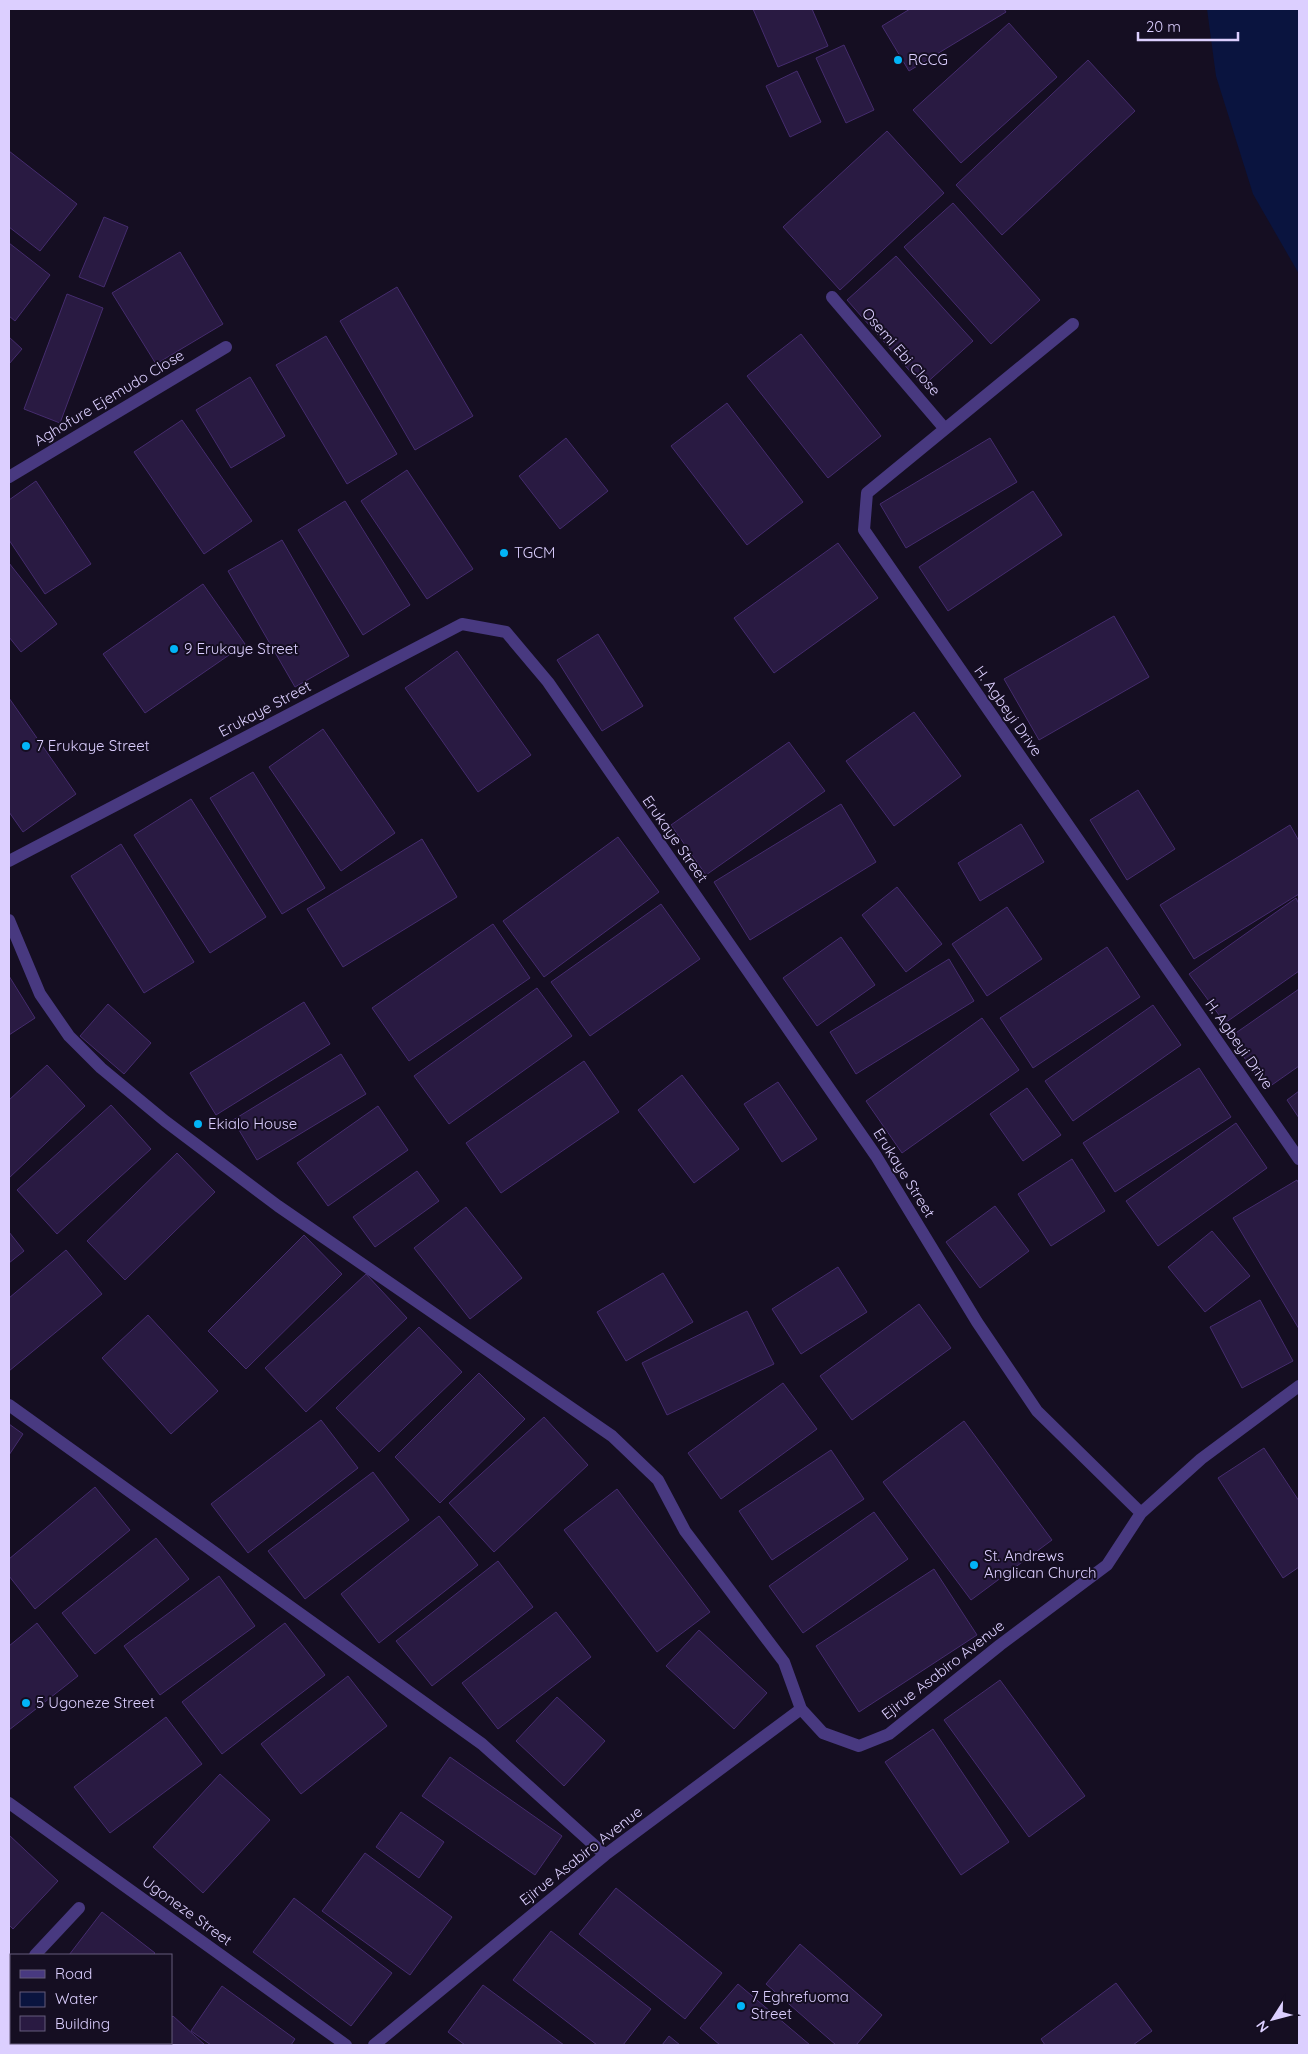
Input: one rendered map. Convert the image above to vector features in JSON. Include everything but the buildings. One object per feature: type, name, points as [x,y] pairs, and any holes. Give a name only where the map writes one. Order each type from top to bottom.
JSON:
[{"type":"street","name":"Osemi Ebi Close","points":[[832,297],[945,429]]},
{"type":"street","name":"H. Agbeyi Drive","points":[[1073,324],[867,493],[864,530],[1299,1159]]},
{"type":"street","name":"Aghofure Ejemudo Close","points":[[9,477],[226,346]]},
{"type":"street","name":"Erukaye Street","points":[[9,861],[462,624],[506,632],[548,682],[876,1156],[977,1322],[1037,1411],[1141,1513]]},
{"type":"street","points":[[9,920],[40,994],[69,1036],[101,1068],[165,1122],[278,1206],[612,1436],[658,1480],[685,1531],[784,1662],[802,1709]]},
{"type":"street","name":"Ejirue Asabiro Avenue","points":[[374,2045],[605,1855],[802,1709],[823,1733],[859,1746],[889,1734],[1000,1645],[1106,1565],[1141,1513],[1201,1459],[1299,1386]]},
{"type":"street","points":[[9,1405],[482,1744],[605,1855]]},
{"type":"street","name":"Ugoneze Street","points":[[9,1803],[346,2045]]},
{"type":"street","points":[[36,1954],[79,1908]]},
{"type":"water","points":[[1207,9],[1299,9],[1299,274],[1253,194],[1216,76]]},
{"type":"place","name":"RCCG","points":[[898,60]]},
{"type":"place","name":"TGCM","points":[[504,553]]},
{"type":"place","name":"9 Erukaye Street","points":[[174,649]]},
{"type":"place","name":"7 Erukaye Street","points":[[26,746]]},
{"type":"place","name":"Ekialo House","points":[[198,1124]]},
{"type":"place","name":"St. Andrews Anglican Church","points":[[974,1565]]},
{"type":"place","name":"5 Ugoneze Street","points":[[26,1703]]},
{"type":"place","name":"7 Eghrefuoma Street","points":[[741,2006]]}]
